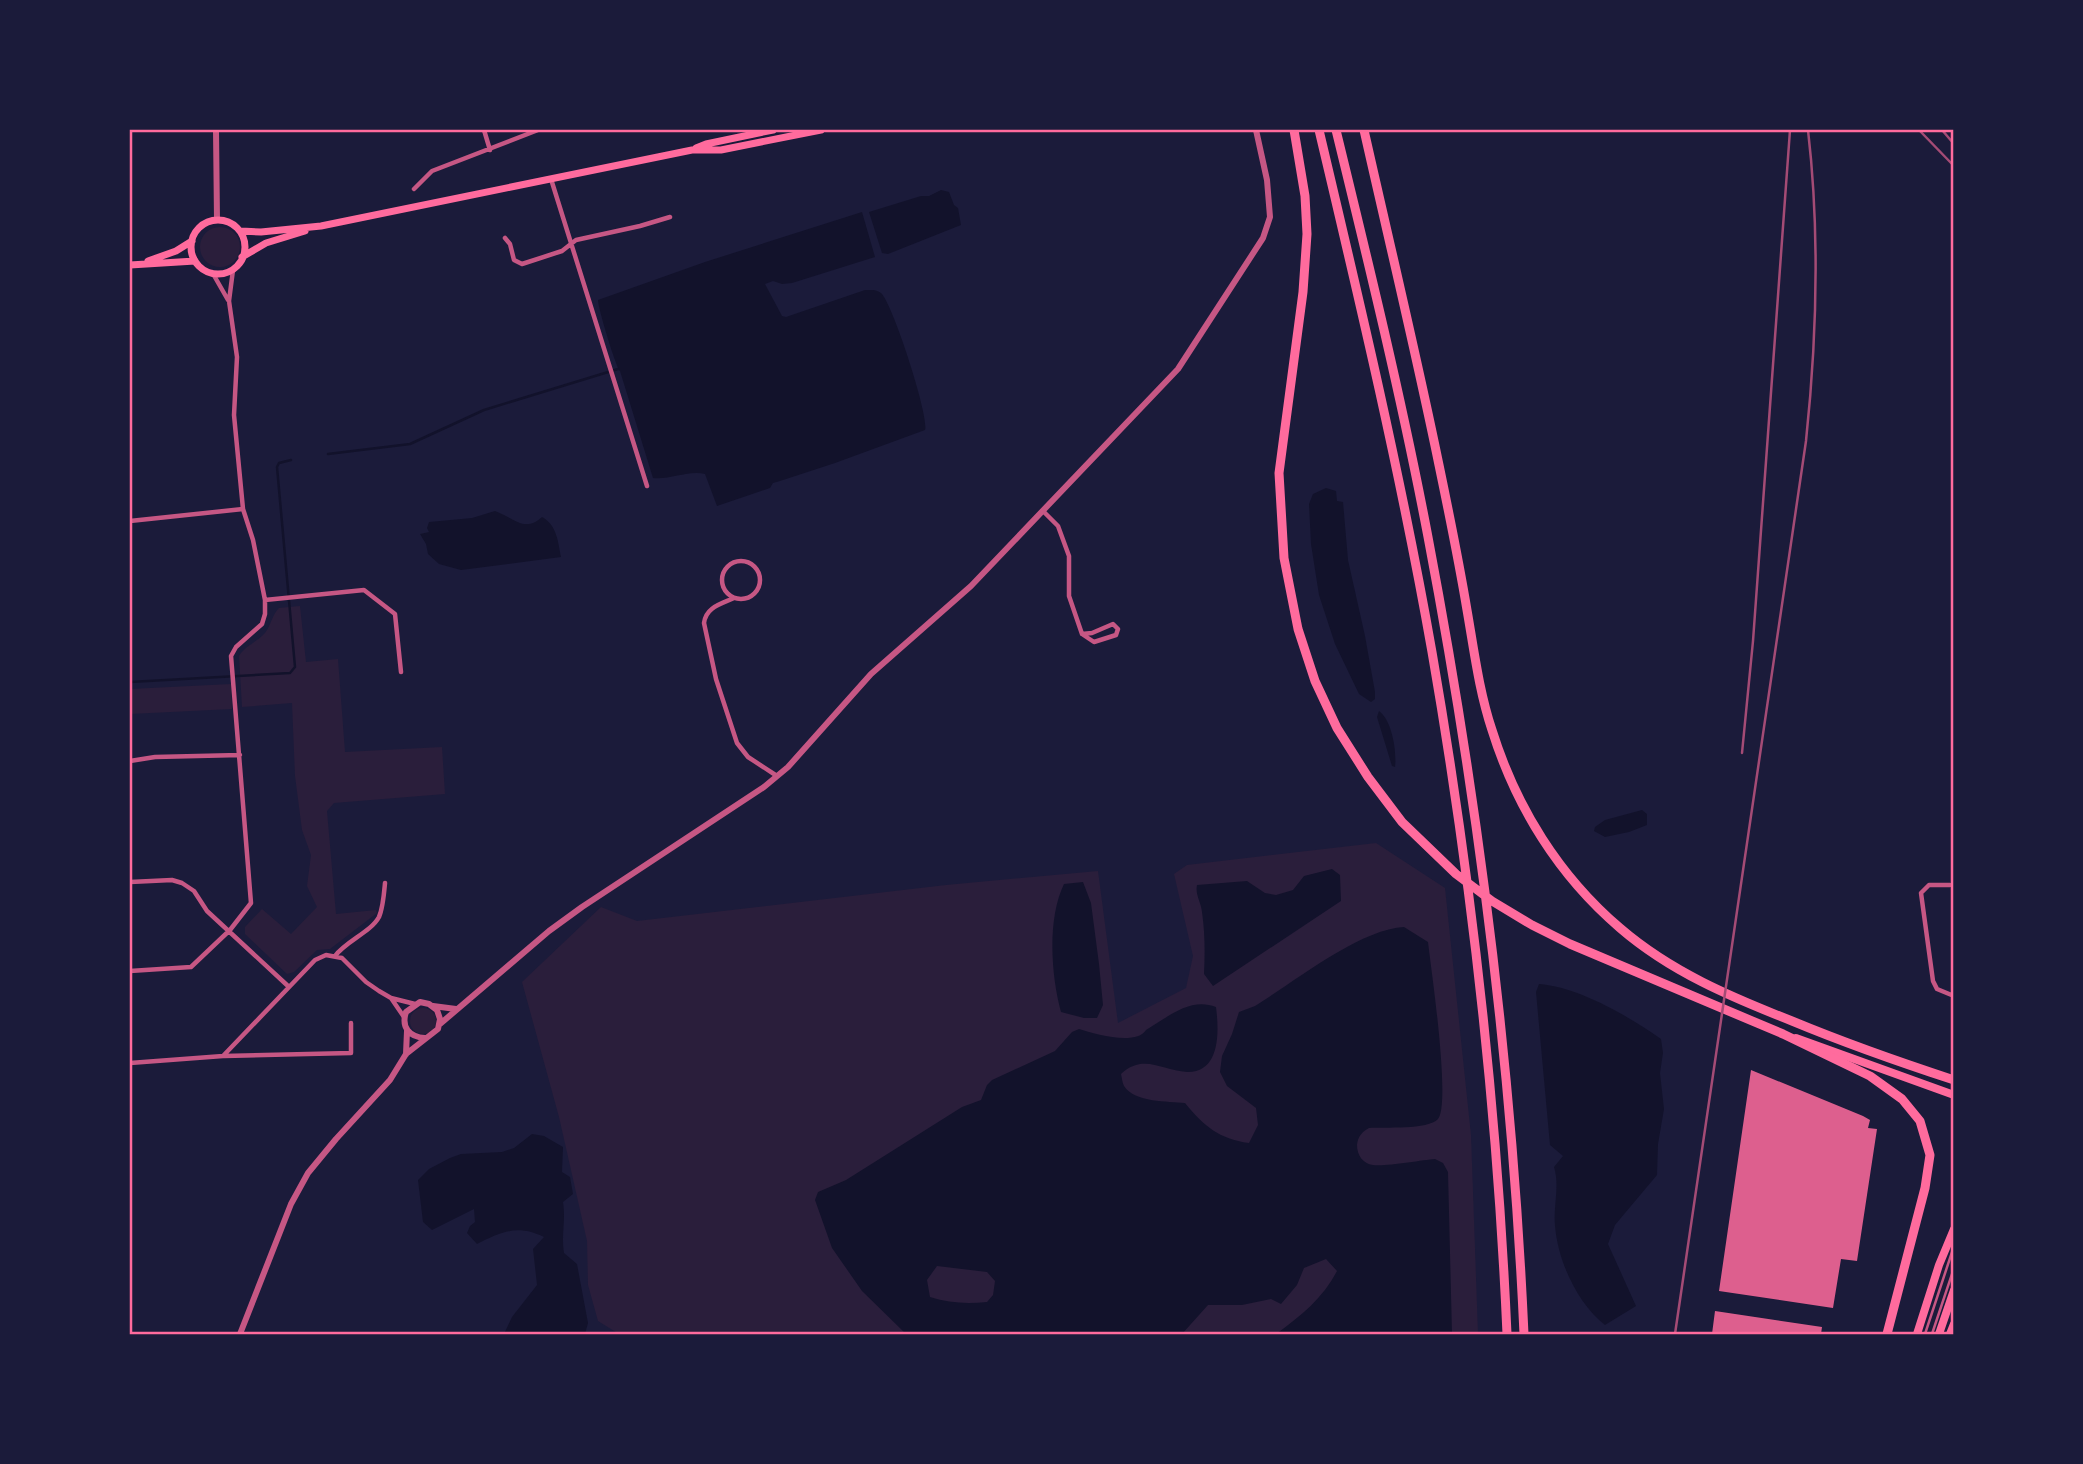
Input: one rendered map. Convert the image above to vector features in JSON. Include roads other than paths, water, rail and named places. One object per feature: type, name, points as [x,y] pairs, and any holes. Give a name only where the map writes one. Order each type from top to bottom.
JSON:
[{"type":"highway","points":[[1294,130],[1305,197],[1307,234],[1303,292],[1279,473],[1284,558],[1298,629],[1315,681],[1337,729],[1402,822],[1430,850],[1483,894],[1532,925],[1570,944],[1783,1034],[1870,1076],[1902,1099],[1914,1114],[1926,1138],[1930,1155],[1926,1188],[1887,1335]]},
{"type":"highway","points":[[1319,130],[1373,362],[1410,538],[1451,768],[1486,1040],[1507,1335]]},
{"type":"highway","points":[[1336,130],[1390,358],[1424,521],[1466,761],[1482,867],[1502,1037],[1514,1171],[1524,1335]]},
{"type":"highway","points":[[1364,130],[1437,452],[1483,699],[1503,765],[1540,837],[1591,902],[1642,947],[1666,963],[1737,1000],[1954,1080]]},
{"type":"main road","points":[[242,258],[266,243],[321,226],[692,150],[706,144],[773,130]]},
{"type":"main road","points":[[692,150],[721,150],[821,130]]},
{"type":"main road","points":[[241,231],[245,251],[233,270],[223,274],[212,272],[203,269],[195,261],[192,241],[198,228],[205,223],[217,220],[229,223],[241,231],[261,232],[321,226]]},
{"type":"main road","points":[[141,263],[192,241]]},
{"type":"main road","points":[[130,265],[195,261]]},
{"type":"main road","points":[[1783,1034],[1954,1095]]},
{"type":"main road","points":[[1917,1335],[1931,1288],[1954,1229]]},
{"type":"main road","points":[[1939,1335],[1954,1290]]},
{"type":"main road","points":[[1950,1335],[1954,1325]]},
{"type":"street","points":[[216,130],[217,220]]},
{"type":"street","points":[[484,130],[490,150]]},
{"type":"street","points":[[414,189],[432,171],[538,130]]},
{"type":"street","points":[[240,1335],[291,1204],[308,1173],[335,1139],[390,1080],[406,1054],[434,1033],[456,1009],[549,931],[777,776],[871,674],[971,586],[1178,369],[1263,238],[1270,217],[1267,180],[1256,130]]},
{"type":"street","points":[[551,179],[647,486]]},
{"type":"street","points":[[505,238],[510,244],[514,260],[522,264],[562,251],[576,240],[670,218]]},
{"type":"street","points":[[130,971],[191,967],[230,930],[251,903],[231,656],[236,647],[262,624],[265,600],[253,540],[243,509],[234,415],[237,357],[229,301],[233,270]]},
{"type":"street","points":[[212,272],[229,301]]},
{"type":"street","points":[[130,521],[243,509]]},
{"type":"street","points":[[1043,511],[1058,526],[1069,556],[1069,596],[1082,634],[1090,641],[1098,642],[1116,635],[1118,629],[1113,625],[1082,634]]},
{"type":"street","points":[[734,598],[723,589],[722,576],[728,565],[734,561],[748,562],[758,571],[758,589],[748,598],[734,598],[710,609],[705,615],[704,623],[716,679],[741,752],[777,776]]},
{"type":"street","points":[[265,600],[364,590],[395,614],[401,672]]},
{"type":"street","points":[[130,761],[155,757],[240,755]]},
{"type":"street","points":[[130,882],[172,880],[182,883],[194,891],[207,911],[288,986]]},
{"type":"street","points":[[335,956],[380,915],[385,883]]},
{"type":"street","points":[[1950,885],[1929,886],[1921,893],[1933,981],[1937,989],[1954,996]]},
{"type":"street","points":[[223,1056],[288,986],[315,960],[326,955],[342,958],[366,982],[391,998],[456,1009]]},
{"type":"street","points":[[391,998],[404,1017],[407,1031],[406,1054]]},
{"type":"street","points":[[404,1017],[415,1004]]},
{"type":"street","points":[[433,1006],[439,1014],[440,1024]]},
{"type":"street","points":[[130,1063],[223,1056],[351,1053],[351,1023]]},
{"type":"street","points":[[407,1031],[425,1038]]},
{"type":"lane","points":[[1926,1335],[1954,1246]]},
{"type":"lane","points":[[1932,1335],[1954,1268]]},
{"type":"waterway","points":[[328,454],[410,444],[484,410],[618,369]]},
{"type":"waterway","points":[[130,682],[290,673],[295,667],[277,467],[279,463],[291,460]]},
{"type":"railway","points":[[1742,753],[1753,641],[1790,130]]},
{"type":"railway","points":[[1675,1334],[1806,441],[1816,285],[1808,130]]},
{"type":"railway","points":[[1919,130],[1954,166]]},
{"type":"railway","points":[[1942,130],[1954,144]]}]
